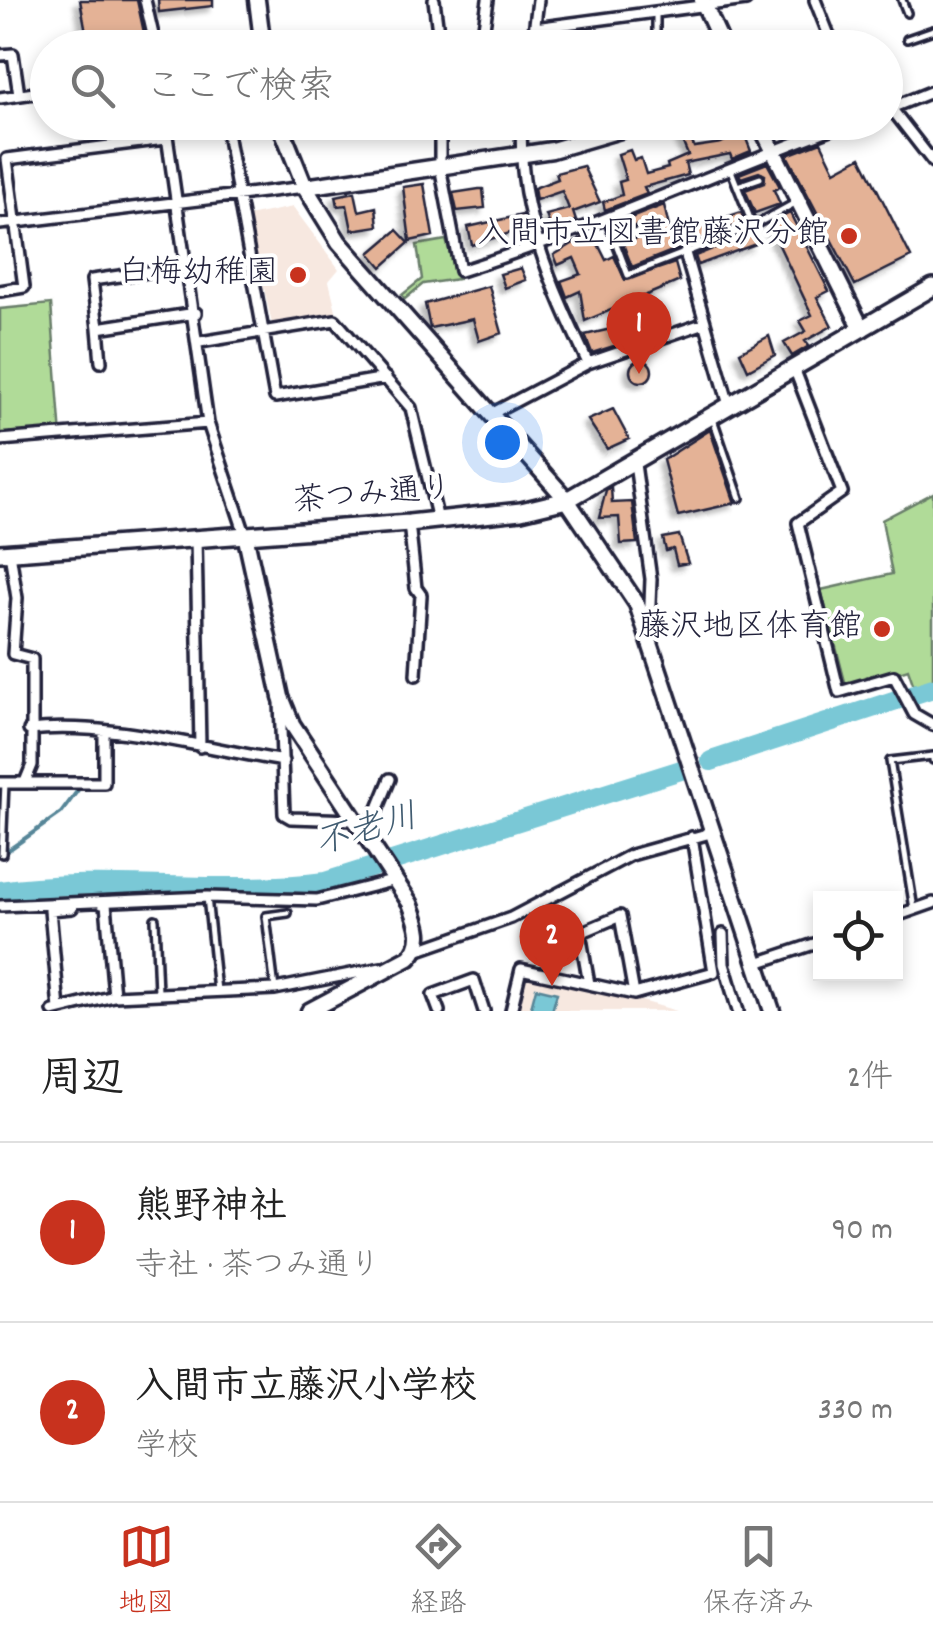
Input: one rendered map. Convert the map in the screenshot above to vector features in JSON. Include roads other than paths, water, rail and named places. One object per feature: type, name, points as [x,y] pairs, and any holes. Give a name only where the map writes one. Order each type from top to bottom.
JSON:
[{"type":"main road","name":"茶つみ通り","points":[[5,553],[409,523],[521,511],[567,500],[635,464],[933,287]]},
{"type":"street","points":[[145,0],[152,30]]},
{"type":"street","points":[[257,0],[261,30]]},
{"type":"street","points":[[434,0],[438,30]]},
{"type":"street","points":[[484,30],[488,0]]},
{"type":"street","points":[[538,0],[535,28],[746,0]]},
{"type":"street","points":[[814,0],[826,30]]},
{"type":"street","points":[[704,4],[716,30]]},
{"type":"street","points":[[0,55],[13,54],[20,95]]},
{"type":"street","points":[[903,103],[933,91]]},
{"type":"street","points":[[0,98],[30,94]]},
{"type":"street","points":[[903,127],[933,162]]},
{"type":"street","points":[[0,291],[24,287],[12,222],[7,159],[158,140]]},
{"type":"street","points":[[166,140],[196,313],[208,423],[245,534],[281,698],[284,814],[290,818],[357,820]]},
{"type":"street","points":[[227,140],[275,398],[386,378]]},
{"type":"street","points":[[287,140],[305,187],[339,242],[567,500],[615,566],[649,630],[772,1011]]},
{"type":"street","points":[[440,140],[440,166],[460,271],[607,220],[729,166],[801,140]]},
{"type":"street","points":[[521,140],[520,155],[539,246],[588,362]]},
{"type":"street","points":[[0,224],[305,187],[520,155],[578,140]]},
{"type":"street","points":[[766,140],[862,329]]},
{"type":"street","points":[[685,253],[729,405]]},
{"type":"street","points":[[101,362],[92,280],[189,266]]},
{"type":"street","points":[[98,328],[196,313]]},
{"type":"street","points":[[200,342],[335,320],[411,408],[438,520]]},
{"type":"street","points":[[491,414],[588,362],[705,323]]},
{"type":"street","points":[[794,368],[842,492],[798,523],[839,692],[894,676],[914,714],[933,725]]},
{"type":"street","points":[[0,440],[208,423]]},
{"type":"street","points":[[635,464],[650,579],[649,630]]},
{"type":"street","points":[[409,523],[421,594],[416,674]]},
{"type":"street","points":[[196,538],[200,748]]},
{"type":"street","points":[[5,553],[18,598],[14,654],[32,659],[28,730],[32,765],[24,782]]},
{"type":"street","points":[[281,698],[300,741],[396,880],[418,924],[416,951]]},
{"type":"street","points":[[28,730],[58,726],[283,761]]},
{"type":"street","points":[[3,783],[104,783],[104,732]]},
{"type":"street","points":[[367,835],[390,779]]},
{"type":"street","points":[[309,1011],[416,951],[511,918],[632,855],[714,832]]},
{"type":"street","points":[[511,1011],[521,968],[634,994],[714,972],[692,837]]},
{"type":"street","points":[[0,906],[207,896],[318,900],[396,880]]},
{"type":"street","points":[[114,996],[106,904],[50,910],[56,1010],[114,996],[275,990],[399,963]]},
{"type":"street","points":[[903,914],[933,904]]},
{"type":"street","points":[[589,984],[580,933],[620,916],[634,994]]},
{"type":"street","points":[[723,934],[724,964],[738,1011]]},
{"type":"street","points":[[757,964],[813,944]]},
{"type":"street","points":[[438,1011],[433,995],[474,980],[484,1011]]},
{"type":"lane","points":[[902,0],[907,13]]},
{"type":"lane","points":[[656,13],[656,30]]},
{"type":"lane","points":[[907,39],[933,30]]},
{"type":"lane","points":[[729,166],[753,226]]},
{"type":"lane","points":[[737,186],[760,178]]},
{"type":"lane","points":[[607,220],[628,275],[753,226],[796,203]]},
{"type":"lane","points":[[615,240],[650,227]]},
{"type":"lane","points":[[712,416],[740,498]]},
{"type":"lane","points":[[914,910],[890,761],[933,756],[933,760]]},
{"type":"lane","points":[[2,854],[3,783]]},
{"type":"lane","points":[[207,896],[217,991]]},
{"type":"lane","points":[[275,990],[266,916],[288,914]]},
{"type":"lane","points":[[155,919],[158,992]]},
{"type":"water","points":[[536,988],[557,993],[552,1011],[530,1011]]},
{"type":"waterway","name":"不老川","points":[[711,761],[933,688]]},
{"type":"waterway","name":"不老川","points":[[0,891],[81,885],[244,887],[325,882],[681,770]]},
{"type":"waterway","points":[[0,856],[61,813],[78,790]]},
{"type":"place","name":"入間市立図書館藤沢分館","points":[[849,236]]},
{"type":"place","name":"白梅幼稚園","points":[[298,275]]},
{"type":"place","name":"熊野神社","points":[[639,374]]},
{"type":"place","name":"藤沢地区体育館","points":[[882,629]]},
{"type":"place","name":"入間市立藤沢小学校","points":[[552,986]]}]
